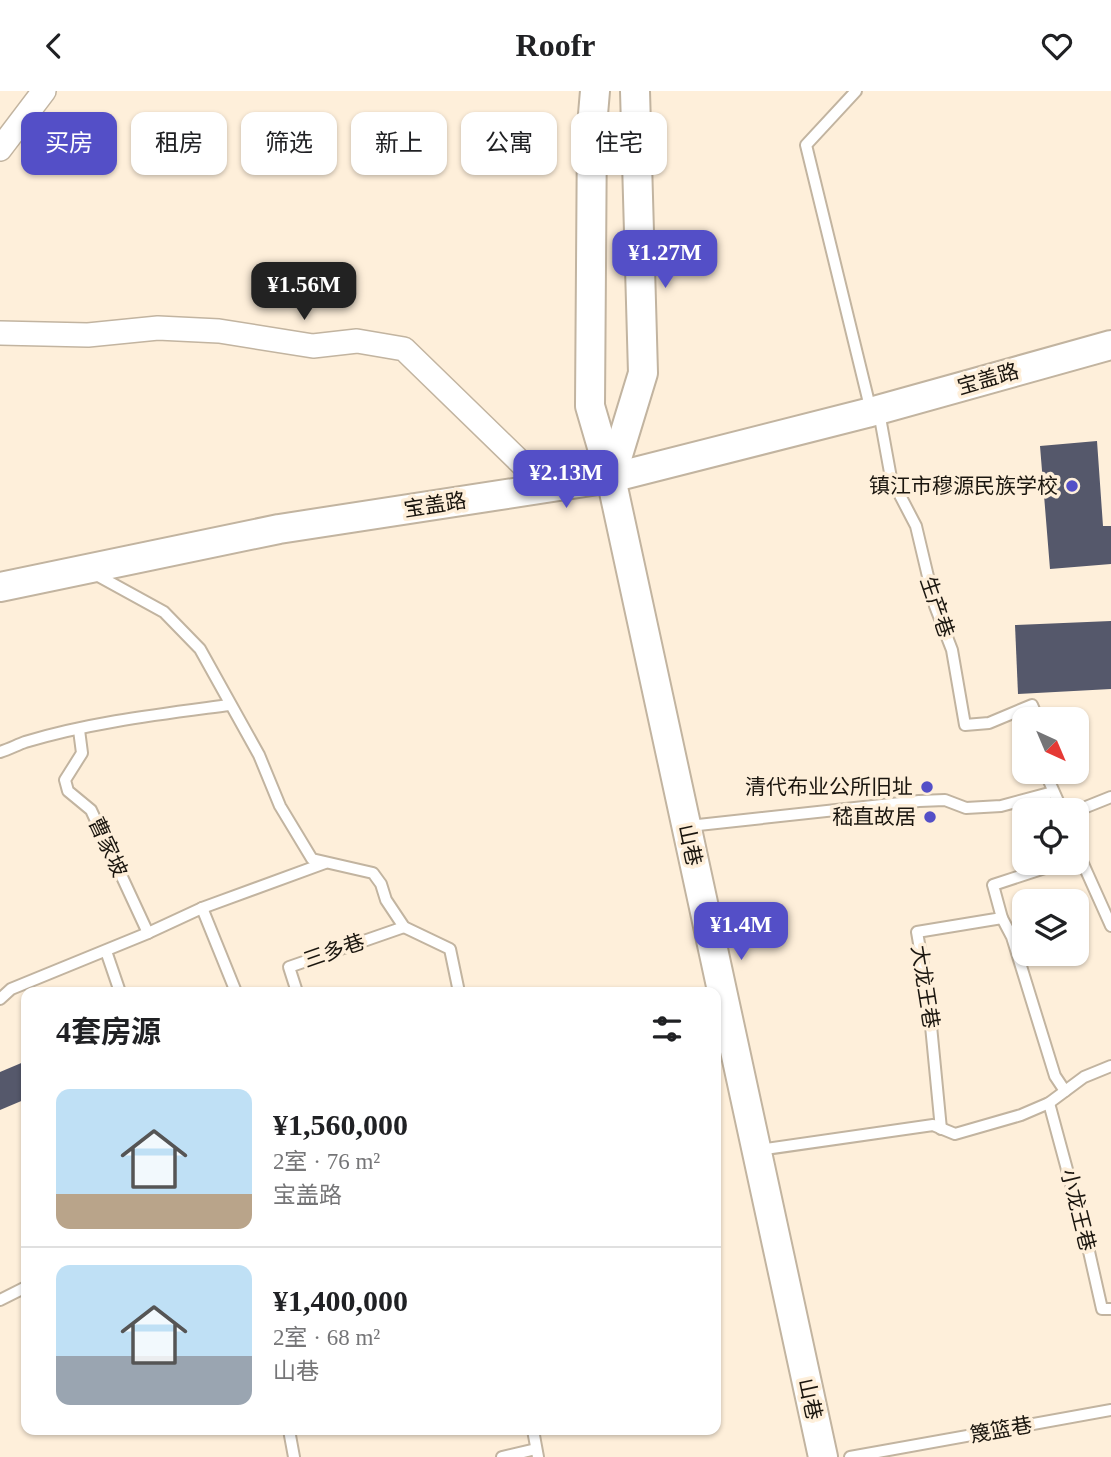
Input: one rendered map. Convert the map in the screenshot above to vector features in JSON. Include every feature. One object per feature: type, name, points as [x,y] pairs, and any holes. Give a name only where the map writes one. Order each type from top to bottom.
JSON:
[{"type":"street","points":[[0,149],[44,91]]},
{"type":"street","name":"山巷","points":[[595,91],[592,127],[590,406],[611,478],[823,1457]]},
{"type":"street","points":[[611,478],[643,373],[635,91]]},
{"type":"street","points":[[0,333],[88,335],[158,328],[219,331],[313,346],[357,341],[404,349],[547,488]]},
{"type":"street","name":"宝盖路","points":[[0,587],[279,529],[611,478],[875,411],[1111,345]]},
{"type":"lane","points":[[856,91],[806,145],[875,411]]},
{"type":"lane","name":"生产巷","points":[[875,411],[891,478],[916,526],[935,605],[952,650],[965,725],[989,723],[1012,713]]},
{"type":"lane","points":[[85,569],[164,612],[200,649],[259,755],[280,806],[312,859],[373,873],[381,884],[386,900],[404,927],[450,949],[458,987]]},
{"type":"lane","points":[[0,752],[25,742],[79,730],[229,705]]},
{"type":"lane","name":"曹家坡","points":[[79,730],[82,753],[65,780],[68,791],[91,810],[148,933]]},
{"type":"lane","points":[[1050,784],[1056,798]]},
{"type":"lane","points":[[686,827],[919,801],[945,800],[966,808],[1001,806],[1053,792]]},
{"type":"lane","points":[[1089,806],[1111,797]]},
{"type":"lane","points":[[0,999],[11,989],[106,951],[202,908],[329,864]]},
{"type":"lane","points":[[1023,875],[993,885],[1055,1076],[1065,1091]]},
{"type":"lane","points":[[1087,875],[1111,926]]},
{"type":"lane","points":[[202,908],[234,987]]},
{"type":"lane","name":"大龙王巷","points":[[941,1129],[928,995],[916,932],[1002,918]]},
{"type":"lane","name":"三多巷","points":[[295,987],[289,967],[404,927]]},
{"type":"lane","points":[[106,951],[118,987]]},
{"type":"lane","points":[[757,1151],[933,1125],[954,1134],[1021,1115],[1049,1103],[1084,1077],[1111,1066]]},
{"type":"lane","name":"小龙王巷","points":[[1049,1103],[1102,1309],[1111,1310]]},
{"type":"lane","points":[[0,1300],[21,1290]]},
{"type":"lane","name":"篾篮巷","points":[[850,1457],[1111,1410]]},
{"type":"lane","points":[[290,1435],[295,1457]]},
{"type":"lane","points":[[502,1457],[537,1453],[534,1435]]},
{"type":"building","name":"镇江市穆源民族学校","points":[[1097,441],[1103,526],[1111,526],[1111,564],[1050,569],[1040,446]]},
{"type":"building","points":[[1111,621],[1111,689],[1018,694],[1015,625]]},
{"type":"building","points":[[21,1063],[21,1101],[0,1110],[0,1072]]},
{"type":"place","name":"镇江市穆源民族学校","points":[[1072,486]]},
{"type":"place","name":"清代布业公所旧址","points":[[927,787]]},
{"type":"place","name":"嵇直故居","points":[[930,817]]}]
